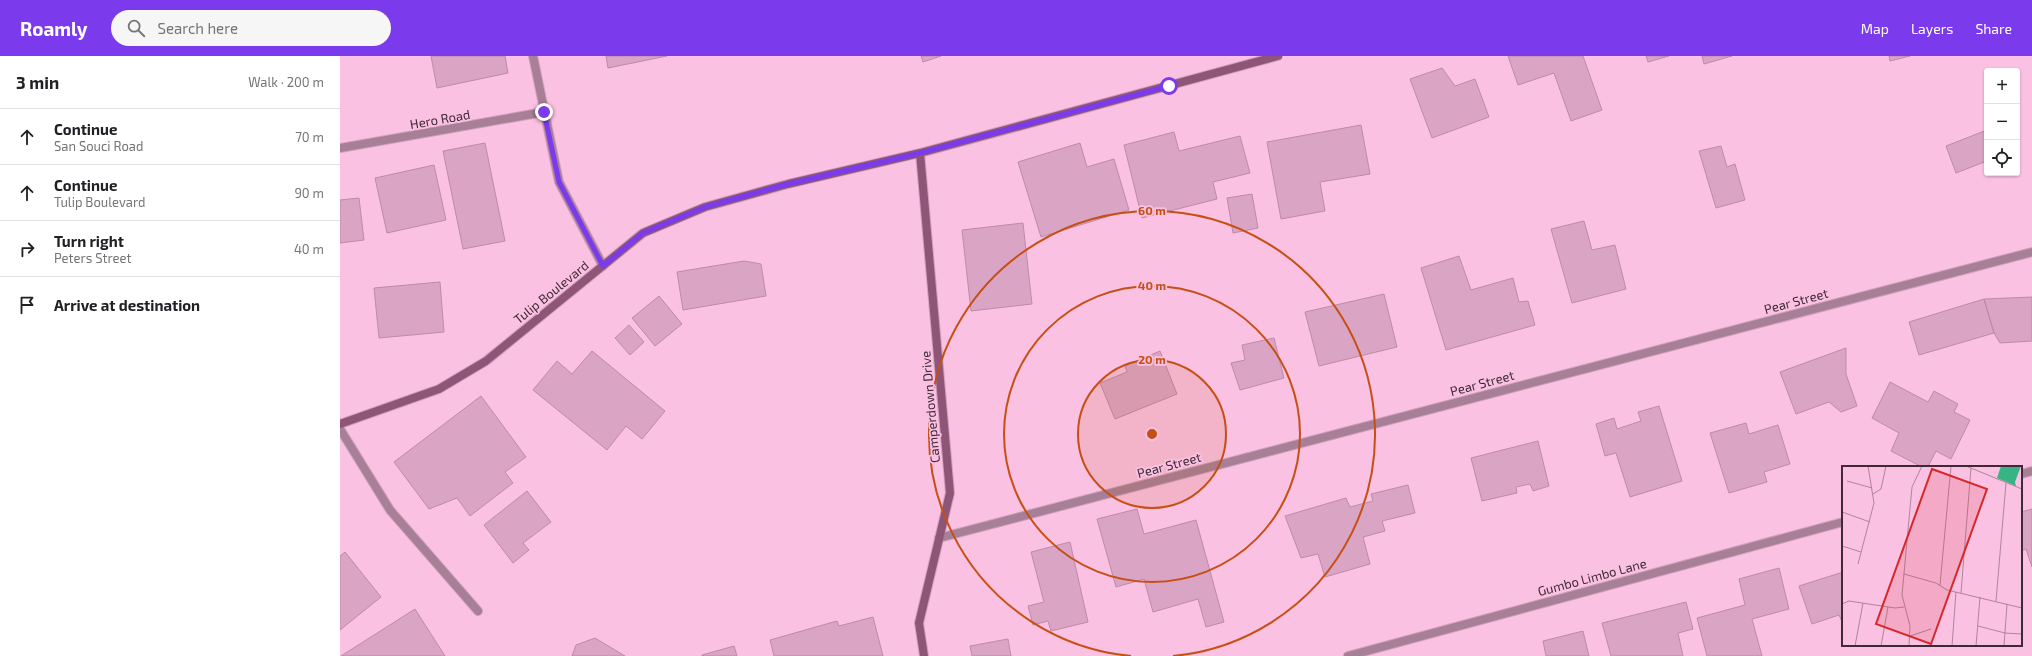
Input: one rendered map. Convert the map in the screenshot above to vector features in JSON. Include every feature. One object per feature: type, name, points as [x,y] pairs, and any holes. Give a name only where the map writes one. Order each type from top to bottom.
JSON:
[{"type":"street","points":[[533,56],[559,182],[603,266]]},
{"type":"street","name":"Tulip Boulevard","points":[[340,424],[439,389],[473,369],[486,361],[643,233],[705,207],[788,184],[920,153],[1278,56]]},
{"type":"street","name":"Hero Road","points":[[340,148],[544,112]]},
{"type":"street","name":"Camperdown Drive","points":[[920,153],[950,493],[919,623],[924,656]]},
{"type":"street","name":"Pear Street","points":[[939,538],[2032,252]]},
{"type":"street","points":[[340,429],[390,510],[478,611]]},
{"type":"street","points":[[2022,474],[2032,470]]},
{"type":"street","name":"Gumbo Limbo Lane","points":[[1348,656],[1842,522]]},
{"type":"building","points":[[431,56],[505,56],[508,73],[437,88]]},
{"type":"building","points":[[606,56],[667,56],[608,68]]},
{"type":"building","points":[[921,56],[941,56],[923,62]]},
{"type":"building","points":[[1508,56],[1583,56],[1602,110],[1571,121],[1554,73],[1518,85]]},
{"type":"building","points":[[1646,56],[1669,56],[1648,62]]},
{"type":"building","points":[[1702,56],[1732,56],[1704,64]]},
{"type":"building","points":[[1889,56],[1910,56],[1890,61]]},
{"type":"building","points":[[1442,68],[1455,86],[1475,79],[1489,117],[1432,138],[1410,79]]},
{"type":"building","points":[[1361,125],[1370,174],[1320,182],[1325,211],[1281,219],[1267,142]]},
{"type":"building","points":[[1984,131],[1984,162],[1956,173],[1946,146]]},
{"type":"building","points":[[1174,132],[1179,151],[1240,136],[1250,173],[1213,182],[1217,199],[1142,218],[1124,145]]},
{"type":"building","points":[[485,143],[505,241],[463,249],[443,151]]},
{"type":"building","points":[[1080,143],[1087,167],[1114,159],[1129,210],[1041,237],[1018,162]]},
{"type":"building","points":[[1721,146],[1727,167],[1735,164],[1745,200],[1716,208],[1699,151]]},
{"type":"building","points":[[434,165],[446,220],[387,233],[375,178]]},
{"type":"building","points":[[1252,194],[1258,228],[1233,233],[1227,198]]},
{"type":"building","points":[[359,198],[364,240],[340,243],[340,200]]},
{"type":"building","points":[[1584,221],[1592,250],[1615,245],[1626,289],[1572,303],[1551,229]]},
{"type":"building","points":[[1023,223],[1032,304],[971,311],[962,230]]},
{"type":"building","points":[[1459,256],[1471,290],[1513,278],[1519,302],[1528,301],[1535,325],[1446,350],[1421,268]]},
{"type":"building","points":[[744,261],[761,264],[766,296],[683,310],[677,272]]},
{"type":"building","points":[[440,282],[444,332],[379,338],[374,288]]},
{"type":"building","points":[[1384,294],[1397,347],[1319,366],[1305,312]]},
{"type":"building","points":[[659,296],[682,324],[655,346],[632,318]]},
{"type":"building","points":[[2032,297],[2032,341],[2000,343],[1994,333],[1984,299]]},
{"type":"building","points":[[1984,299],[1994,333],[1919,355],[1909,322]]},
{"type":"building","points":[[629,325],[644,342],[630,355],[615,338]]},
{"type":"building","points":[[1274,338],[1284,378],[1240,390],[1231,363],[1245,360],[1242,345]]},
{"type":"building","points":[[1846,348],[1846,374],[1857,406],[1841,412],[1829,402],[1796,414],[1780,372]]},
{"type":"building","points":[[592,351],[665,411],[642,439],[626,426],[607,450],[533,390],[557,361],[572,374]]},
{"type":"building","points":[[1160,351],[1177,394],[1115,419],[1100,383],[1127,372],[1125,366]]},
{"type":"building","points":[[1890,382],[1928,402],[1934,391],[1958,404],[1954,412],[1970,420],[1951,459],[1936,451],[1928,466],[1920,466],[1891,451],[1899,433],[1872,418]]},
{"type":"building","points":[[481,396],[526,457],[505,472],[513,483],[470,516],[457,498],[429,509],[394,462]]},
{"type":"building","points":[[1659,406],[1682,481],[1630,497],[1616,453],[1605,456],[1596,424],[1614,418],[1617,429],[1641,421],[1638,412]]},
{"type":"building","points":[[1746,423],[1749,434],[1778,425],[1790,464],[1764,472],[1767,482],[1729,493],[1710,433]]},
{"type":"building","points":[[1538,441],[1549,486],[1533,491],[1530,484],[1516,487],[1517,493],[1482,501],[1471,458]]},
{"type":"building","points":[[1408,485],[1415,513],[1382,521],[1385,531],[1363,537],[1370,564],[1325,577],[1318,554],[1301,558],[1285,516],[1346,498],[1350,507],[1373,501],[1371,494]]},
{"type":"building","points":[[527,491],[551,522],[523,543],[529,550],[513,563],[484,525]]},
{"type":"building","points":[[1137,509],[1144,534],[1196,520],[1224,622],[1206,627],[1198,599],[1153,612],[1144,579],[1116,587],[1097,519]]},
{"type":"building","points":[[2032,509],[2032,567],[2026,549],[2022,551],[2022,512]]},
{"type":"building","points":[[1070,542],[1088,622],[1051,631],[1048,621],[1033,625],[1028,606],[1044,602],[1031,552]]},
{"type":"building","points":[[345,552],[381,597],[340,630],[340,556]]},
{"type":"building","points":[[1779,568],[1789,609],[1752,619],[1762,656],[1707,656],[1697,618],[1745,605],[1739,579]]},
{"type":"building","points":[[1842,572],[1842,622],[1839,615],[1812,624],[1799,586]]},
{"type":"building","points":[[1686,602],[1693,629],[1678,633],[1683,656],[1611,656],[1602,623]]},
{"type":"building","points":[[415,609],[445,656],[341,656]]},
{"type":"building","points":[[873,617],[883,656],[774,656],[770,640],[837,621],[839,626]]},
{"type":"building","points":[[1583,631],[1589,656],[1546,656],[1543,641]]},
{"type":"building","points":[[595,638],[625,656],[572,656],[576,645]]},
{"type":"building","points":[[1008,639],[1011,656],[972,656],[970,646]]},
{"type":"building","points":[[734,646],[737,656],[702,656],[702,655]]},
{"type":"route","points":[[544,112],[559,182],[603,266],[643,233],[705,207],[788,184],[920,153],[1169,86]]}]
